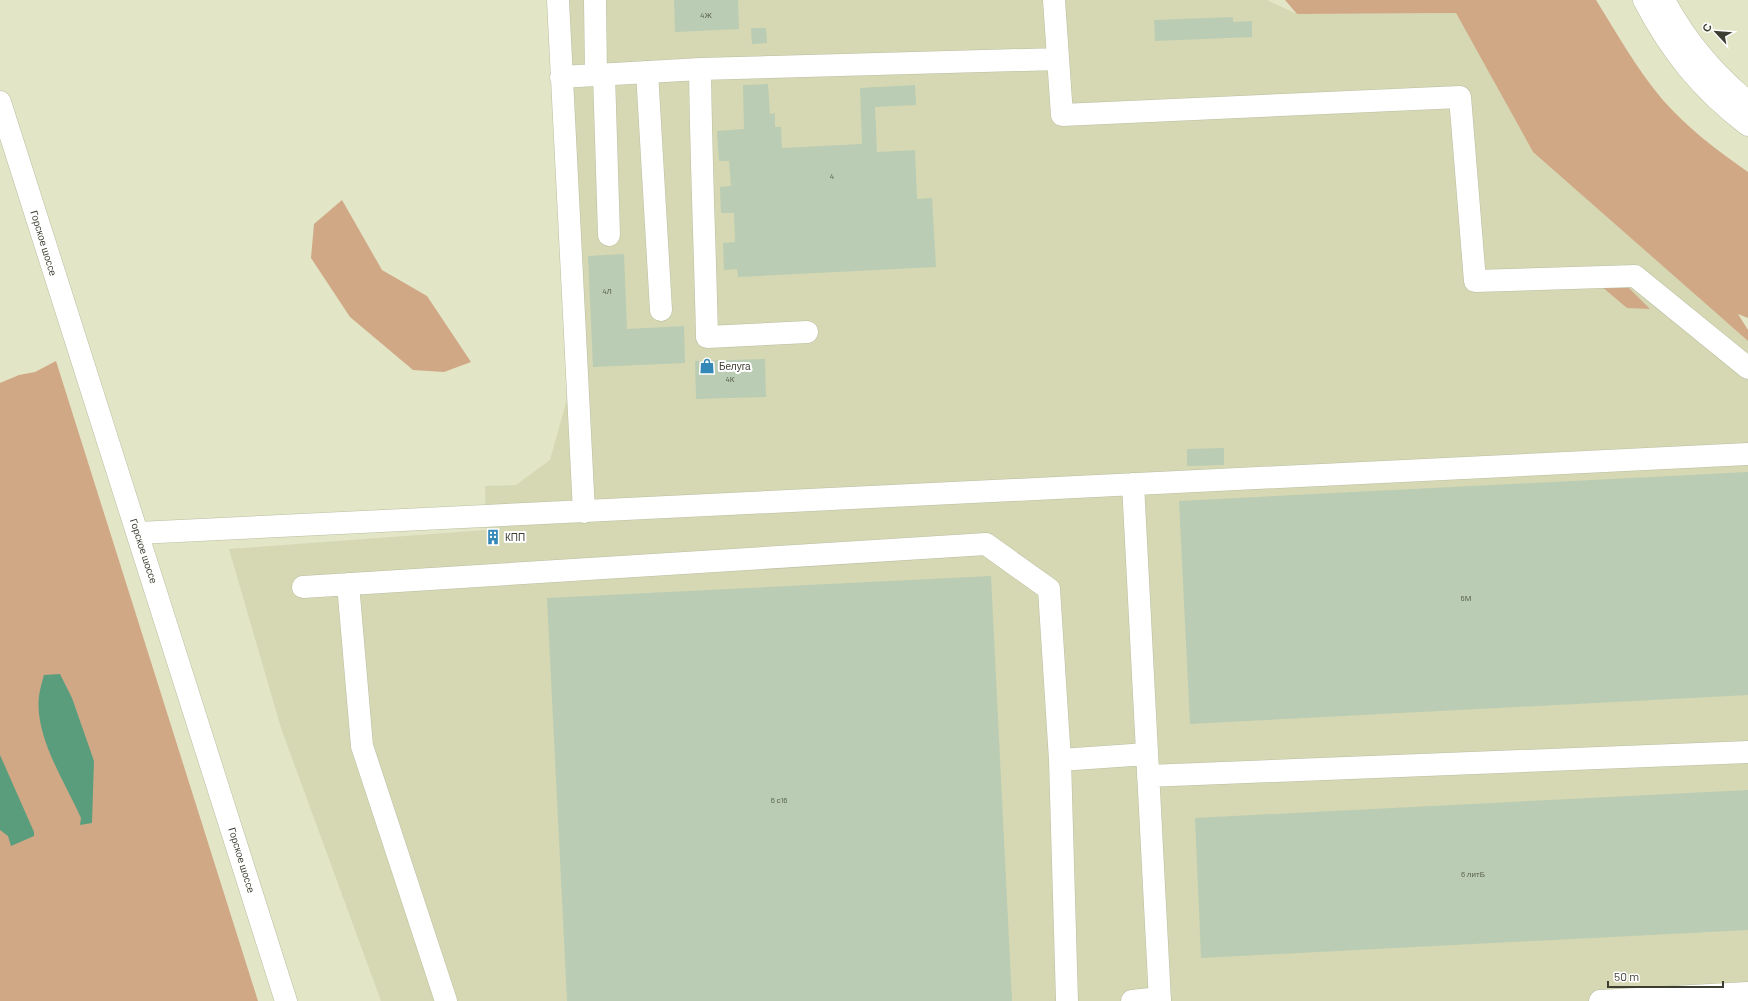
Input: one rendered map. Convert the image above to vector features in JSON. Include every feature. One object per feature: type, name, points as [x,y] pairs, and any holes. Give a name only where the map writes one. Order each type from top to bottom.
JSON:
[{"type":"main road","points":[[558,0],[584,512]]},
{"type":"main road","points":[[595,0],[609,235]]},
{"type":"main road","points":[[1054,0],[1062,114],[1460,97],[1475,280],[1635,276],[1748,368]]},
{"type":"main road","points":[[1644,0],[1665,38],[1699,82],[1748,125]]},
{"type":"main road","points":[[1664,0],[1696,51],[1724,82],[1748,102]]},
{"type":"main road","points":[[561,78],[700,69],[1058,58]]},
{"type":"main road","points":[[700,69],[701,178],[705,235],[707,337],[807,332]]},
{"type":"main road","points":[[647,72],[661,310]]},
{"type":"main road","name":"Горское шоссе","points":[[0,104],[286,1001]]},
{"type":"main road","points":[[138,533],[1748,454]]},
{"type":"main road","points":[[1132,1001],[1160,1000],[1133,484]]},
{"type":"main road","points":[[303,587],[986,544],[1049,589],[1060,760],[1067,1001]]},
{"type":"main road","points":[[348,584],[362,746],[446,1001]]},
{"type":"main road","points":[[1148,776],[1748,752]]},
{"type":"main road","points":[[1060,760],[1147,754]]},
{"type":"main road","points":[[1600,1001],[1748,993]]},
{"type":"shaded area","points":[[548,0],[1267,0],[1297,14],[1456,13],[1533,152],[1748,341],[1748,1001],[381,1001],[281,728],[229,549],[486,530],[485,486],[516,485],[550,460],[567,399]]},
{"type":"shaded area","points":[[1285,0],[1596,0],[1636,63],[1662,99],[1692,129],[1748,172],[1748,318],[1738,314],[1748,330],[1748,341],[1533,152],[1456,13],[1297,14]]},
{"type":"shaded area","points":[[342,200],[382,270],[427,296],[471,362],[444,372],[413,370],[350,317],[311,258],[314,224]]},
{"type":"shaded area","points":[[1621,280],[1650,309],[1627,308],[1601,286]]},
{"type":"shaded area","points":[[56,361],[258,1001],[0,1001],[0,383],[19,375],[35,372]]},
{"type":"shaded area","points":[[60,674],[72,698],[94,761],[92,823],[80,825],[81,818],[52,759],[41,727],[39,696],[44,675]]},
{"type":"shaded area","points":[[0,755],[34,832],[34,836],[11,846],[8,836],[0,830]]},
{"type":"building","points":[[674,0],[738,0],[739,29],[675,32]]},
{"type":"building","points":[[1233,17],[1233,22],[1252,21],[1252,37],[1155,41],[1154,20]]},
{"type":"building","points":[[751,28],[766,28],[767,43],[752,44]]},
{"type":"building","points":[[768,84],[770,114],[775,113],[775,127],[781,127],[782,148],[862,144],[860,88],[915,85],[916,105],[875,107],[877,152],[915,150],[917,199],[932,198],[936,267],[738,277],[737,269],[724,270],[723,243],[735,242],[734,213],[721,213],[720,187],[731,186],[729,161],[719,161],[717,131],[744,129],[743,85]]},
{"type":"building","points":[[624,254],[627,329],[684,326],[685,363],[593,367],[588,256]]},
{"type":"building","points":[[765,359],[766,397],[696,399],[695,361]]},
{"type":"building","points":[[1224,448],[1224,465],[1187,466],[1187,449]]},
{"type":"building","points":[[1748,472],[1748,695],[1190,724],[1179,501]]},
{"type":"building","points":[[991,576],[1012,1001],[567,1001],[547,598]]},
{"type":"building","points":[[1748,790],[1748,930],[1201,958],[1195,818]]},
{"type":"place","name":"Белуга","points":[[707,366]]},
{"type":"place","name":"КПП","points":[[493,537]]}]
